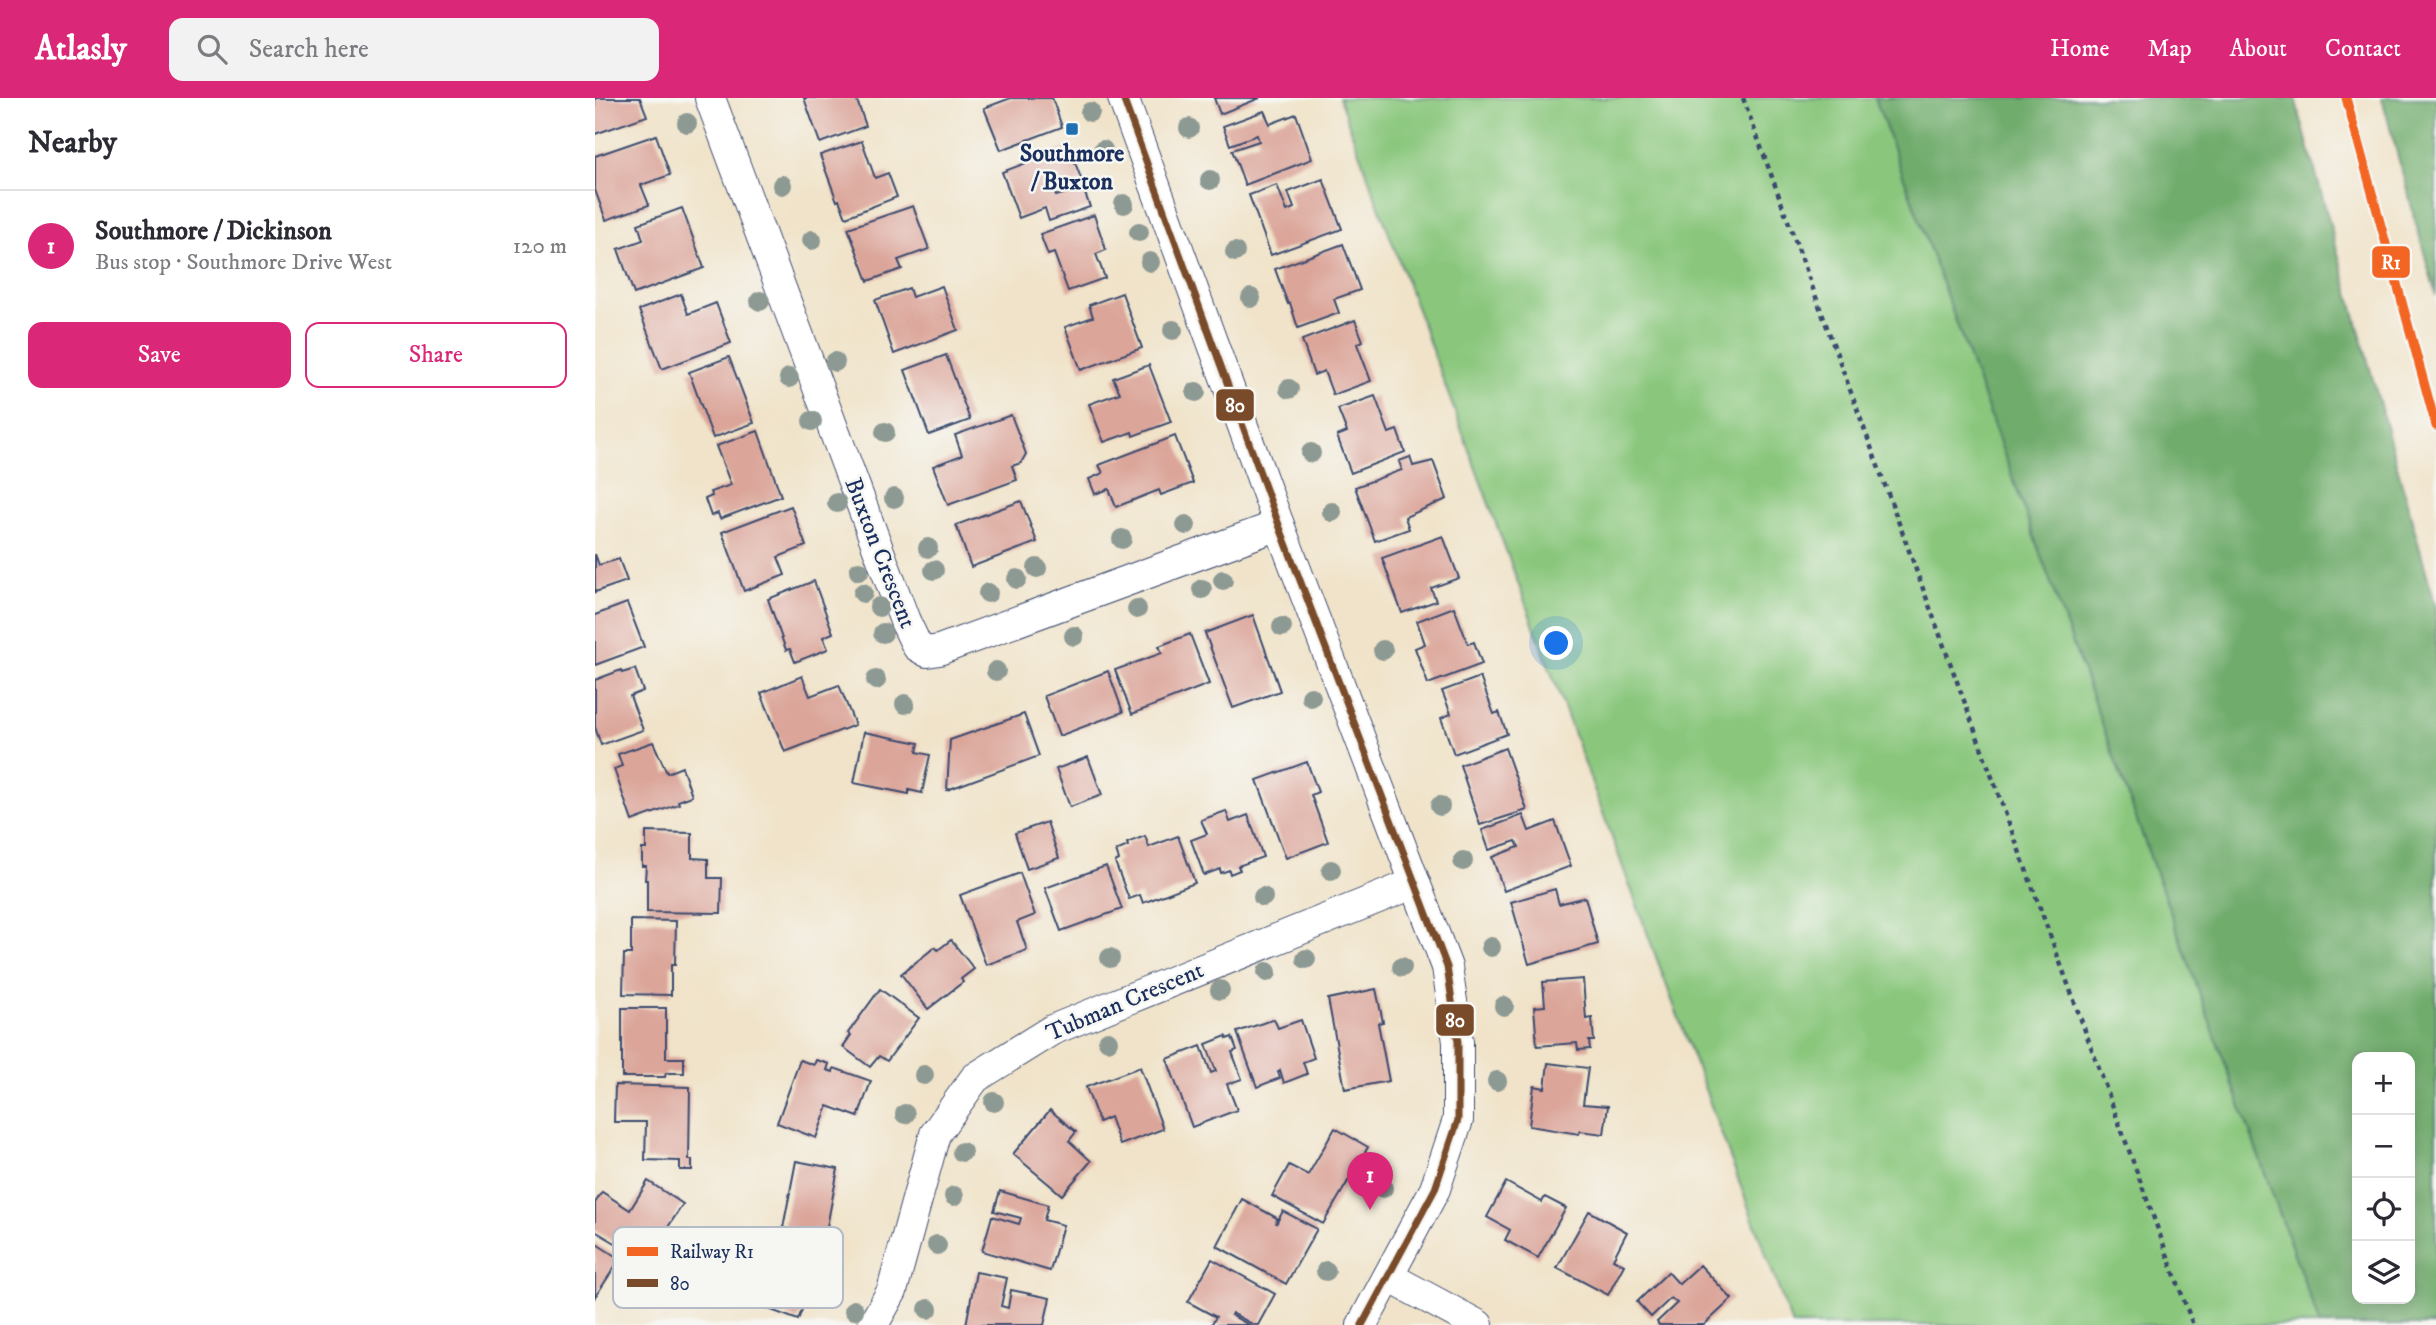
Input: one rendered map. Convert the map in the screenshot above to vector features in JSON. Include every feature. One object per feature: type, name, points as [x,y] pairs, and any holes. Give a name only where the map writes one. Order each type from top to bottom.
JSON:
[{"type":"street","name":"Buxton Crescent","points":[[710,98],[905,621],[917,646],[927,652],[939,650],[1279,525]]},
{"type":"street","points":[[1123,98],[1279,525],[1447,967],[1458,1042],[1458,1120],[1435,1189],[1362,1325]]},
{"type":"street","name":"Tubman Crescent","points":[[873,1325],[892,1291],[935,1134],[975,1078],[1052,1030],[1415,883]]},
{"type":"street","points":[[1389,1277],[1478,1325]]},
{"type":"path","points":[[1743,98],[2193,1325]]},
{"type":"green space","points":[[1339,98],[1875,98],[2320,1325],[1792,1325]]},
{"type":"green space","points":[[1875,98],[2295,98],[2436,607],[2436,1325],[2320,1325]]},
{"type":"green space","points":[[2382,98],[2436,98],[2436,296]]},
{"type":"building","points":[[595,98],[640,98],[647,116],[595,134]]},
{"type":"building","points":[[804,98],[856,98],[866,126],[820,143]]},
{"type":"building","points":[[1011,98],[1052,98],[1062,127],[1001,150],[984,108]]},
{"type":"building","points":[[1214,98],[1260,98],[1220,114]]},
{"type":"building","points":[[1264,111],[1270,124],[1296,114],[1312,159],[1245,185],[1232,150],[1259,141],[1257,135],[1230,145],[1223,126]]},
{"type":"building","points":[[656,135],[670,175],[641,185],[649,205],[606,220],[595,190],[595,156]]},
{"type":"building","points":[[862,141],[875,178],[888,173],[897,197],[846,217],[839,200],[837,201],[820,155]]},
{"type":"building","points":[[1069,147],[1082,181],[1054,191],[1056,196],[1083,188],[1090,207],[1049,221],[1045,208],[1019,218],[1002,172]]},
{"type":"building","points":[[1323,179],[1342,229],[1271,255],[1249,195],[1277,185],[1287,211],[1294,208],[1288,192]]},
{"type":"building","points":[[913,206],[929,249],[898,260],[902,269],[868,281],[848,228]]},
{"type":"building","points":[[682,208],[704,268],[634,294],[618,249],[643,240],[638,224]]},
{"type":"building","points":[[1094,215],[1106,250],[1096,254],[1105,278],[1068,291],[1054,253],[1048,255],[1040,234]]},
{"type":"building","points":[[1343,244],[1360,290],[1334,299],[1339,313],[1298,328],[1275,269]]},
{"type":"building","points":[[942,286],[958,330],[894,354],[875,300],[909,288],[912,297]]},
{"type":"building","points":[[1122,293],[1142,348],[1081,370],[1065,327],[1093,317],[1089,305]]},
{"type":"building","points":[[681,294],[688,314],[716,303],[731,343],[662,369],[639,310]]},
{"type":"building","points":[[1355,320],[1363,341],[1357,344],[1371,381],[1333,395],[1324,371],[1314,375],[1302,340]]},
{"type":"building","points":[[946,355],[970,420],[929,435],[905,370]]},
{"type":"building","points":[[729,357],[754,423],[713,438],[689,372]]},
{"type":"building","points":[[1149,365],[1171,422],[1133,436],[1132,432],[1104,442],[1089,404],[1120,393],[1113,378]]},
{"type":"building","points":[[1375,396],[1389,433],[1397,430],[1405,452],[1351,473],[1337,436],[1347,432],[1338,409]]},
{"type":"building","points":[[1011,415],[1026,454],[1021,463],[1012,466],[1017,480],[948,505],[933,466],[962,455],[955,435]]},
{"type":"building","points":[[758,431],[781,496],[720,519],[718,513],[711,516],[705,499],[712,496],[710,492],[731,485],[716,446]]},
{"type":"building","points":[[1175,436],[1193,483],[1161,495],[1159,490],[1116,507],[1109,489],[1095,494],[1089,479],[1103,473],[1099,465]]},
{"type":"building","points":[[1410,457],[1413,466],[1433,461],[1447,499],[1405,517],[1409,529],[1375,541],[1355,487],[1402,470],[1399,461]]},
{"type":"building","points":[[1021,501],[1037,542],[971,567],[956,525]]},
{"type":"building","points":[[791,506],[806,546],[778,557],[785,575],[744,591],[722,532]]},
{"type":"building","points":[[1443,536],[1459,578],[1431,588],[1436,601],[1402,613],[1382,558]]},
{"type":"building","points":[[595,554],[599,565],[619,559],[627,581],[595,592]]},
{"type":"building","points":[[814,581],[833,633],[823,637],[828,649],[795,662],[790,649],[786,650],[768,599]]},
{"type":"building","points":[[627,603],[644,647],[595,665],[595,615]]},
{"type":"building","points":[[1454,607],[1468,644],[1474,642],[1482,664],[1428,684],[1415,648],[1425,644],[1417,621]]},
{"type":"building","points":[[1253,615],[1280,691],[1233,708],[1205,633]]},
{"type":"building","points":[[1190,634],[1209,684],[1132,714],[1115,670],[1162,653],[1159,646]]},
{"type":"building","points":[[635,669],[643,691],[630,696],[643,730],[601,745],[595,727],[595,680],[621,670],[622,673]]},
{"type":"building","points":[[1108,671],[1123,712],[1059,736],[1044,696]]},
{"type":"building","points":[[802,676],[810,696],[839,685],[855,725],[785,752],[761,693]]},
{"type":"building","points":[[1480,677],[1494,714],[1499,712],[1507,734],[1454,754],[1441,718],[1451,714],[1442,691]]},
{"type":"building","points":[[1024,714],[1039,756],[947,790],[950,740]]},
{"type":"building","points":[[864,732],[919,743],[917,752],[930,755],[922,793],[909,790],[909,794],[854,783]]},
{"type":"building","points":[[653,742],[667,773],[682,767],[692,796],[678,801],[679,804],[632,821],[614,769],[622,766],[618,754]]},
{"type":"building","points":[[1505,748],[1527,810],[1480,825],[1460,765]]},
{"type":"building","points":[[1088,757],[1102,795],[1070,807],[1056,769]]},
{"type":"building","points":[[1307,762],[1318,792],[1311,795],[1328,842],[1286,858],[1257,780]]},
{"type":"building","points":[[1226,811],[1230,822],[1248,815],[1263,857],[1238,866],[1240,870],[1230,874],[1229,870],[1221,873],[1220,869],[1204,875],[1191,840],[1207,834],[1201,820]]},
{"type":"building","points":[[1523,815],[1529,831],[1555,821],[1571,866],[1504,891],[1492,857],[1519,847],[1516,841],[1489,850],[1482,830]]},
{"type":"building","points":[[1047,822],[1059,858],[1027,869],[1015,833]]},
{"type":"building","points":[[646,832],[692,833],[692,858],[708,859],[708,878],[722,878],[721,913],[647,912],[646,866],[642,866]]},
{"type":"building","points":[[1145,836],[1149,847],[1178,836],[1195,883],[1143,903],[1140,895],[1129,899],[1115,862],[1119,860],[1116,851]]},
{"type":"building","points":[[1106,866],[1122,909],[1061,931],[1045,888]]},
{"type":"building","points":[[1020,873],[1035,915],[1017,922],[1027,950],[986,965],[960,895]]},
{"type":"building","points":[[1555,889],[1559,904],[1585,897],[1598,944],[1529,964],[1511,902]]},
{"type":"building","points":[[631,920],[676,921],[671,995],[623,994],[624,954],[631,954]]},
{"type":"building","points":[[951,940],[974,969],[961,979],[963,982],[928,1009],[901,974],[935,947],[938,950]]},
{"type":"building","points":[[1583,979],[1586,1019],[1592,1018],[1594,1041],[1589,1041],[1590,1049],[1578,1050],[1577,1043],[1537,1046],[1534,1007],[1545,1006],[1543,982]]},
{"type":"building","points":[[880,989],[919,1018],[887,1061],[879,1056],[870,1067],[843,1047],[851,1035],[848,1033]]},
{"type":"building","points":[[1376,989],[1383,1022],[1378,1023],[1389,1081],[1345,1089],[1328,999]]},
{"type":"building","points":[[622,1008],[666,1008],[666,1058],[684,1058],[684,1073],[666,1073],[665,1077],[622,1077]]},
{"type":"building","points":[[1274,1019],[1278,1028],[1301,1020],[1314,1058],[1303,1062],[1307,1074],[1284,1083],[1280,1070],[1280,1078],[1257,1087],[1237,1032]]},
{"type":"building","points":[[1226,1036],[1227,1039],[1232,1037],[1237,1050],[1232,1052],[1242,1079],[1227,1084],[1237,1110],[1192,1127],[1167,1059],[1201,1046],[1211,1073],[1216,1071],[1206,1044]]},
{"type":"building","points":[[800,1060],[814,1065],[816,1060],[829,1064],[827,1070],[833,1072],[834,1068],[871,1081],[858,1117],[828,1106],[816,1138],[777,1123]]},
{"type":"building","points":[[1548,1063],[1588,1068],[1583,1104],[1608,1106],[1604,1134],[1580,1131],[1579,1134],[1529,1126],[1534,1086],[1545,1088]]},
{"type":"building","points":[[1140,1067],[1163,1129],[1120,1145],[1110,1117],[1099,1122],[1086,1087]]},
{"type":"building","points":[[615,1085],[690,1087],[689,1160],[692,1160],[692,1170],[680,1170],[680,1161],[645,1160],[646,1122],[614,1122]]},
{"type":"building","points":[[1050,1110],[1076,1132],[1069,1141],[1091,1161],[1062,1195],[1013,1154]]},
{"type":"building","points":[[1335,1128],[1368,1147],[1323,1224],[1272,1196],[1289,1165],[1308,1175]]},
{"type":"building","points":[[796,1161],[838,1169],[827,1227],[783,1227]]},
{"type":"building","points":[[648,1181],[683,1204],[668,1227],[613,1227],[613,1242],[595,1231],[595,1203],[602,1192],[630,1210]]},
{"type":"building","points":[[1506,1182],[1542,1202],[1545,1197],[1566,1208],[1538,1258],[1505,1240],[1510,1230],[1487,1217]]},
{"type":"building","points":[[1000,1191],[1048,1205],[1044,1220],[1063,1225],[1050,1271],[982,1251],[992,1216],[1019,1224],[1021,1218],[994,1211]]},
{"type":"building","points":[[1242,1199],[1277,1218],[1276,1224],[1283,1211],[1317,1229],[1286,1284],[1217,1246]]},
{"type":"building","points":[[1589,1211],[1627,1232],[1613,1259],[1624,1265],[1608,1295],[1557,1268]]},
{"type":"building","points":[[595,1243],[613,1255],[613,1270],[595,1297]]},
{"type":"building","points":[[1212,1259],[1275,1294],[1258,1325],[1232,1313],[1231,1315],[1249,1325],[1211,1325],[1216,1317],[1188,1302]]},
{"type":"building","points":[[1700,1265],[1732,1299],[1704,1325],[1659,1325],[1657,1322],[1677,1303],[1671,1298],[1651,1317],[1637,1302],[1668,1272],[1679,1284]]},
{"type":"building","points":[[976,1272],[1007,1278],[1001,1306],[1008,1308],[1011,1290],[1050,1298],[1044,1325],[966,1325]]},
{"type":"building","points":[[766,1308],[803,1308],[798,1320]]},
{"type":"rail line","name":"R1","points":[[2346,98],[2436,426]]},
{"type":"transit line","name":"80","points":[[1123,98],[1279,525],[1447,967],[1458,1042],[1458,1120],[1435,1189],[1362,1325]]},
{"type":"place","name":"Southmore / Buxton","points":[[1072,129]]},
{"type":"place","name":"Southmore / Dickinson","points":[[1370,1210]]}]
